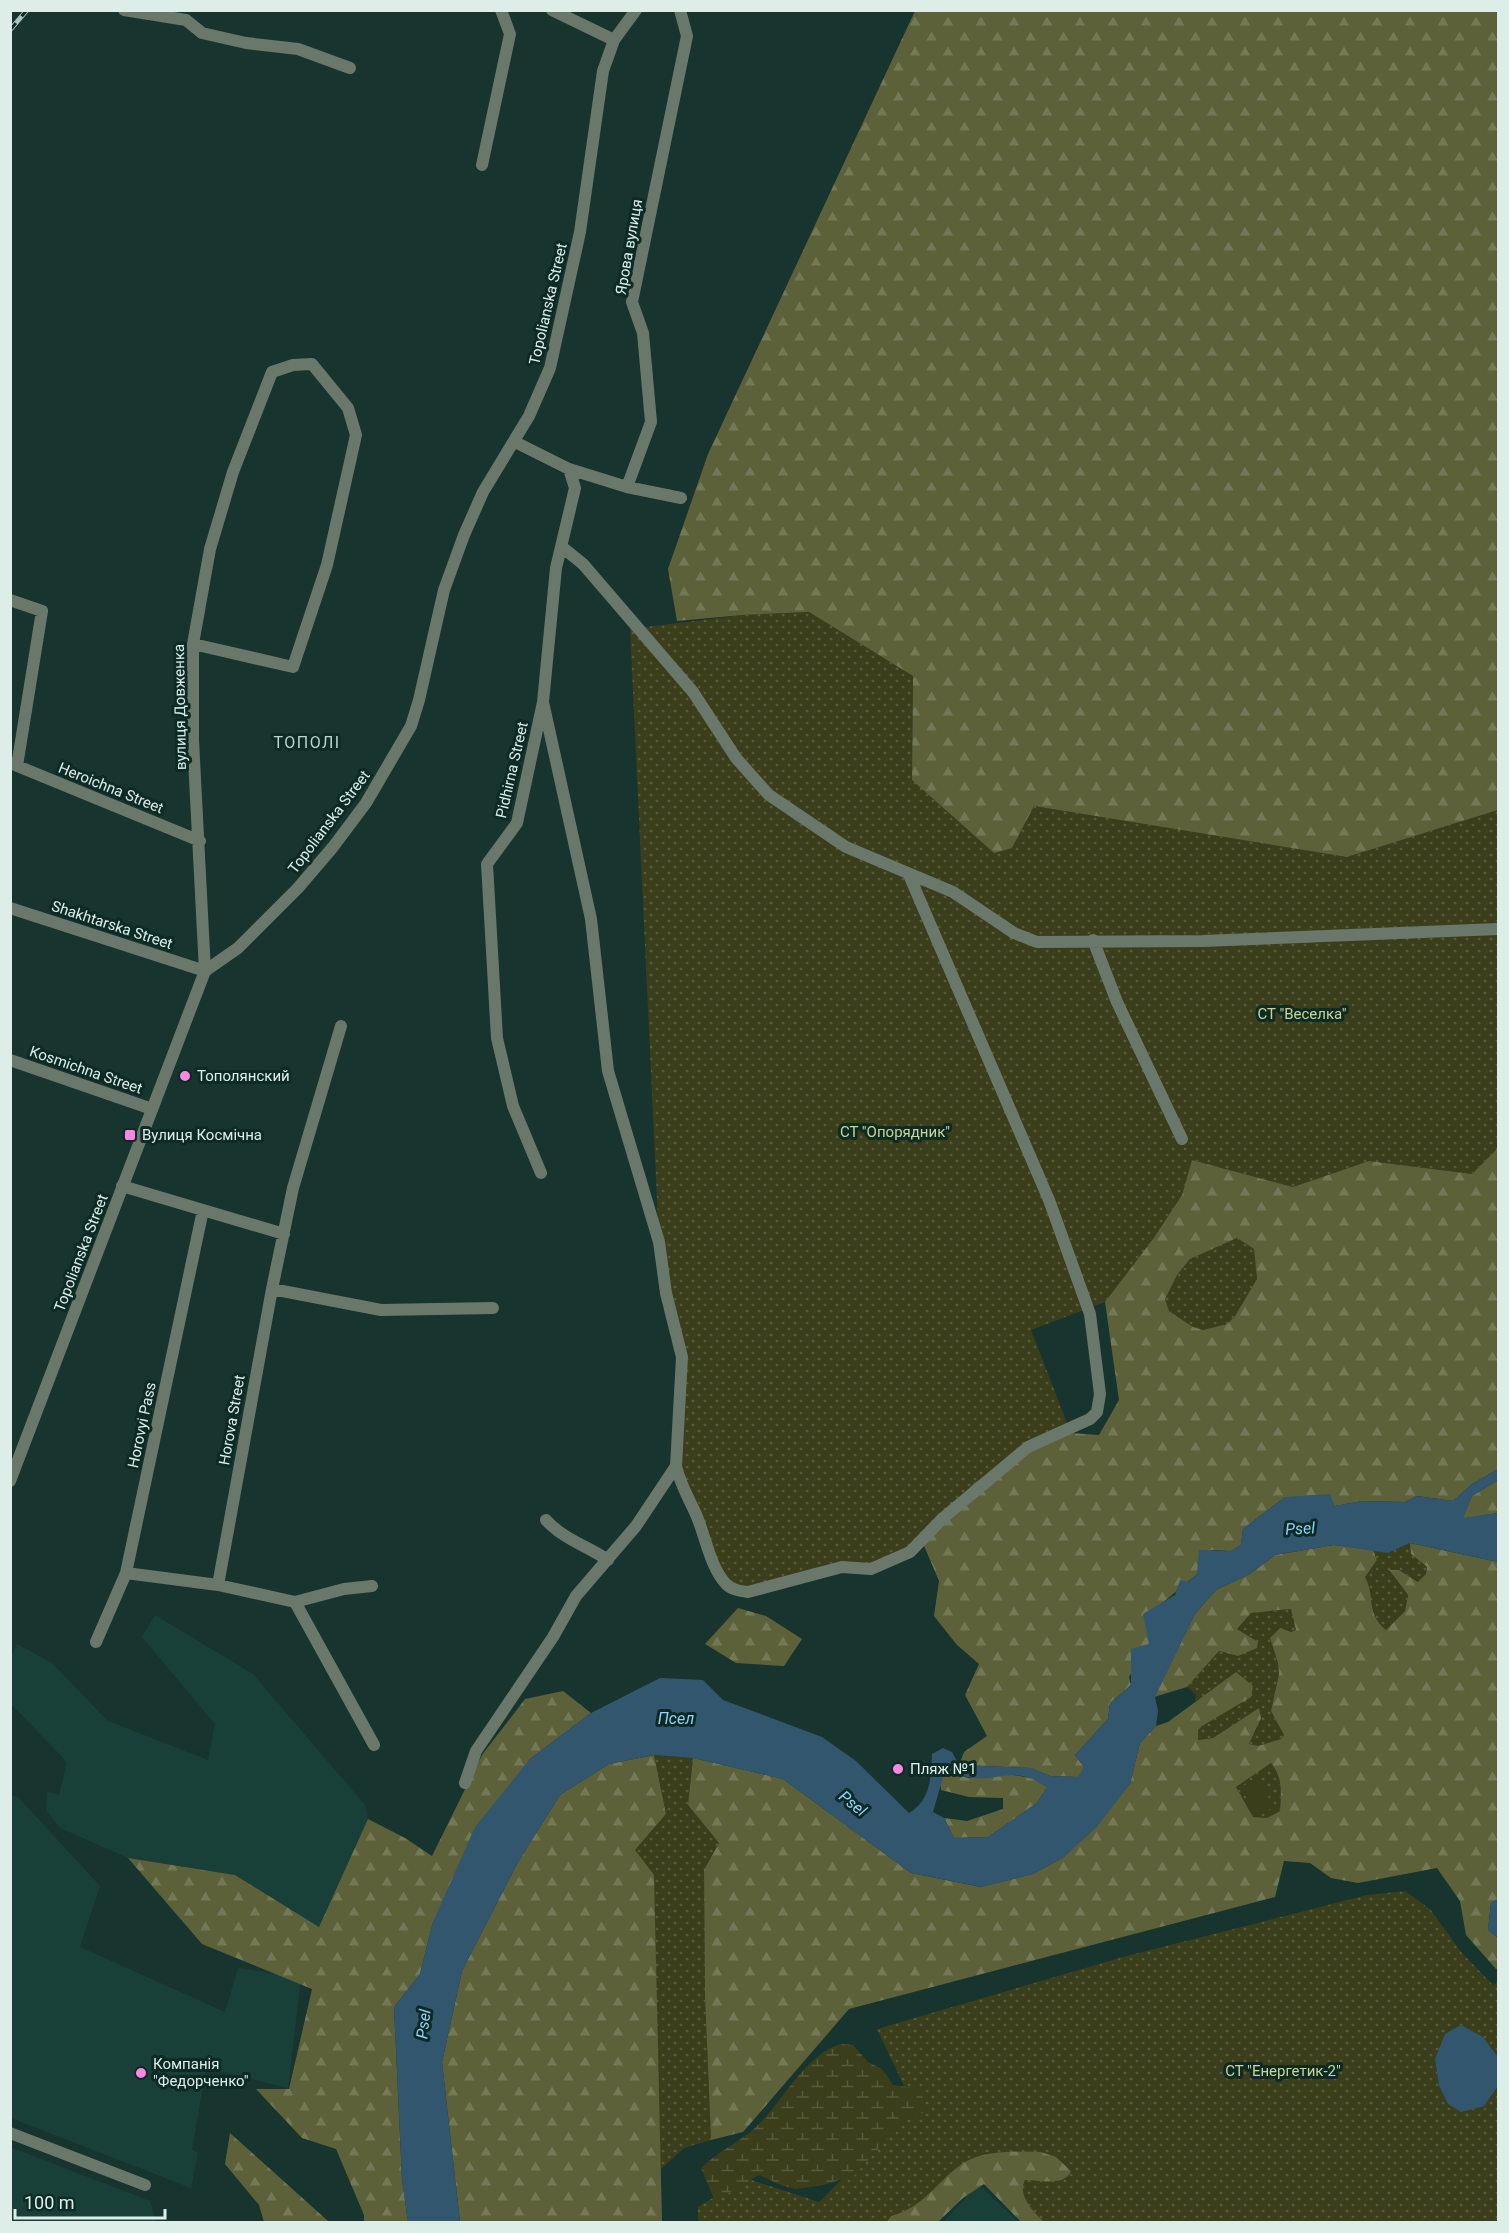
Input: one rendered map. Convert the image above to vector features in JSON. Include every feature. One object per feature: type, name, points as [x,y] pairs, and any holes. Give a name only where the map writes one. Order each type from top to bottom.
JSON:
[{"type":"street","points":[[124,10],[186,20],[202,33],[246,43],[298,49],[350,68]]},
{"type":"street","points":[[482,165],[510,34],[501,10]]},
{"type":"street","points":[[552,10],[614,40]]},
{"type":"street","name":"Topolianska Street","points":[[10,1481],[14,1457],[205,971],[238,948],[298,888],[366,803],[411,726],[444,590],[464,535],[483,492],[515,442],[550,368],[580,232],[603,71],[614,40],[636,10]]},
{"type":"street","name":"Ярова вулиця","points":[[627,487],[651,422],[643,333],[633,302],[687,36],[680,10]]},
{"type":"street","name":"вулиця Довженка","points":[[193,644],[293,667],[327,565],[356,435],[348,408],[312,364],[292,365],[272,372],[233,472],[210,549],[193,644],[193,740],[205,971]]},
{"type":"street","points":[[515,442],[569,469],[627,487],[681,498]]},
{"type":"street","name":"Pidhirna Street","points":[[541,1173],[513,1106],[497,1038],[487,864],[518,823],[543,702],[556,568],[575,488],[569,469]]},
{"type":"street","points":[[562,547],[583,564],[693,692],[736,758],[769,795],[846,847],[953,892],[1014,933],[1037,942],[1203,941],[1498,929]]},
{"type":"street","points":[[10,600],[42,611],[14,764]]},
{"type":"street","points":[[543,702],[591,919],[608,1071],[659,1242],[666,1293],[682,1357],[676,1466],[680,1483],[695,1511],[724,1582],[739,1591],[748,1592],[842,1567],[871,1569],[910,1552],[943,1518],[1028,1447],[1090,1419],[1097,1412],[1100,1394],[1090,1314],[1048,1200],[909,875]]},
{"type":"street","name":"Heroichna Street","points":[[14,764],[200,841]]},
{"type":"street","name":"Shakhtarska Street","points":[[10,908],[205,971]]},
{"type":"street","points":[[1093,940],[1117,1002],[1182,1139]]},
{"type":"street","name":"Horova Street","points":[[218,1585],[272,1289],[293,1188],[341,1026]]},
{"type":"street","name":"Kosmichna Street","points":[[10,1060],[152,1109]]},
{"type":"street","points":[[122,1186],[284,1234]]},
{"type":"street","name":"Horovyi Pass","points":[[96,1642],[126,1573],[203,1210]]},
{"type":"street","points":[[272,1289],[381,1310],[493,1308]]},
{"type":"street","points":[[465,1782],[476,1751],[553,1637],[576,1596],[636,1526],[676,1466]]},
{"type":"street","points":[[546,1520],[558,1534],[589,1547],[608,1560]]},
{"type":"street","points":[[126,1573],[218,1585],[296,1602],[344,1589],[372,1586]]},
{"type":"street","points":[[296,1602],[374,1745]]},
{"type":"street","points":[[10,2133],[145,2185]]},
{"type":"shaded area","points":[[155,1615],[253,1674],[365,1805],[368,1819],[319,1927],[235,1875],[128,1858],[60,1828],[46,1810],[47,1792],[59,1795],[67,1762],[11,1704],[11,1658],[17,1644],[52,1663],[108,1721],[208,1760],[215,1724],[142,1637]]},
{"type":"shaded area","points":[[10,1795],[18,1797],[100,1886],[80,1947],[225,2012],[238,1968],[301,1978],[288,2088],[206,2068],[192,2150],[198,2153],[191,2188],[11,2118]]},
{"type":"shaded area","points":[[10,2147],[150,2201],[156,2222],[11,2222]]},
{"type":"shaded area","points":[[978,2184],[1019,2222],[943,2222]]},
{"type":"green space","points":[[915,11],[1498,11],[1498,810],[1347,857],[1034,806],[1012,848],[994,853],[912,780],[913,676],[809,612],[677,621],[668,569],[708,454]]},
{"type":"green space","name":"СТ \"Опорядник\"","points":[[809,612],[913,676],[912,780],[1012,848],[1034,806],[1347,857],[1498,810],[1498,1148],[1472,1174],[1369,1161],[1293,1187],[1192,1160],[1182,1195],[1153,1239],[1105,1302],[1031,1330],[1071,1433],[922,1541],[871,1569],[856,1566],[748,1592],[730,1588],[680,1483],[682,1357],[659,1242],[630,629],[742,615]]},
{"type":"green space","points":[[1498,1148],[1498,1469],[1472,1484],[1453,1501],[1417,1496],[1405,1502],[1362,1501],[1335,1506],[1285,1497],[1243,1529],[1241,1545],[1231,1551],[1211,1550],[1197,1574],[1160,1605],[1149,1644],[1129,1677],[1131,1685],[1110,1703],[1108,1719],[1075,1755],[1084,1767],[1079,1777],[1050,1776],[1031,1768],[959,1765],[964,1752],[987,1736],[965,1695],[979,1664],[957,1645],[934,1616],[939,1581],[922,1541],[974,1483],[1051,1440],[1071,1433],[1099,1435],[1119,1400],[1105,1302],[1153,1239],[1182,1195],[1192,1160],[1293,1187],[1369,1161],[1472,1174]],"holes":[[[1237,1238],[1254,1249],[1257,1279],[1235,1316],[1227,1324],[1203,1330],[1193,1327],[1169,1311],[1165,1299],[1177,1275],[1190,1259]]]},
{"type":"green space","points":[[1237,1238],[1254,1249],[1257,1279],[1235,1316],[1227,1324],[1203,1330],[1193,1327],[1169,1311],[1164,1299],[1177,1275],[1190,1259]]},
{"type":"green space","points":[[1498,1480],[1498,1513],[1462,1519],[1472,1496]]},
{"type":"green space","points":[[1410,1543],[1411,1554],[1427,1567],[1426,1574],[1419,1582],[1399,1570],[1389,1571],[1408,1595],[1405,1611],[1386,1630],[1375,1617],[1365,1577],[1377,1560],[1373,1550],[1388,1553]]},
{"type":"green space","points":[[1410,1543],[1498,1562],[1498,1899],[1491,1903],[1488,1930],[1498,1938],[1498,1968],[1496,1969],[1466,1935],[1460,1901],[1437,1868],[1358,1883],[1331,1878],[1310,1863],[1284,1861],[1275,1897],[849,2009],[743,2132],[711,2140],[705,1996],[704,1870],[719,1843],[688,1805],[693,1758],[783,1779],[911,1873],[981,1887],[1033,1874],[1064,1857],[1130,1784],[1140,1743],[1156,1726],[1168,1722],[1236,1672],[1253,1686],[1251,1697],[1202,1726],[1198,1730],[1198,1740],[1213,1738],[1259,1708],[1261,1718],[1249,1744],[1258,1746],[1281,1739],[1284,1735],[1271,1711],[1279,1674],[1270,1638],[1280,1628],[1291,1632],[1296,1630],[1291,1609],[1251,1613],[1237,1629],[1258,1642],[1257,1648],[1238,1656],[1219,1651],[1187,1687],[1154,1697],[1195,1614],[1216,1590],[1250,1574],[1275,1555],[1334,1545],[1373,1550],[1377,1560],[1365,1577],[1375,1617],[1386,1630],[1405,1611],[1408,1595],[1389,1570],[1399,1570],[1418,1582],[1426,1574],[1427,1567],[1411,1554]],"holes":[[[1271,1763],[1280,1786],[1280,1811],[1267,1818],[1253,1817],[1236,1787]]]},
{"type":"green space","points":[[738,1608],[766,1616],[802,1639],[784,1666],[736,1663],[705,1644]]},
{"type":"green space","points":[[1292,1609],[1296,1630],[1270,1638],[1279,1674],[1271,1711],[1284,1735],[1281,1740],[1258,1746],[1249,1744],[1257,1728],[1259,1708],[1213,1738],[1198,1740],[1198,1730],[1232,1675],[1216,1689],[1195,1701],[1196,1695],[1187,1687],[1219,1651],[1238,1656],[1257,1642],[1237,1629],[1251,1613]]},
{"type":"green space","points":[[563,1691],[591,1713],[530,1759],[433,1922],[420,1974],[394,2007],[402,2179],[408,2222],[364,2222],[364,2215],[336,2149],[302,2138],[256,2089],[289,2089],[312,1989],[202,1944],[128,1858],[235,1875],[319,1927],[368,1819],[405,1838],[432,1856],[482,1755],[525,1699]]},
{"type":"green space","points":[[654,1755],[693,1758],[688,1805],[719,1843],[704,1870],[705,1996],[711,2140],[684,2148],[660,2170],[635,1850],[666,1814]]},
{"type":"green space","points":[[654,1755],[666,1814],[635,1850],[654,1875],[662,2222],[460,2222],[442,2062],[462,1971],[518,1862],[560,1795],[609,1764]]},
{"type":"green space","points":[[1271,1763],[1278,1774],[1281,1792],[1280,1811],[1267,1818],[1253,1817],[1236,1787]]},
{"type":"green space","points":[[945,1770],[968,1778],[1007,1774],[1032,1778],[1047,1787],[1037,1803],[988,1837],[954,1838],[944,1818],[967,1821],[1003,1809],[1003,1798],[969,1797],[941,1790],[940,1781]]},
{"type":"green space","points":[[1258,1778],[1274,1807],[1256,1816],[1241,1787]]},
{"type":"green space","name":"СТ \"Енергетик-2\"","points":[[1405,1891],[1430,1909],[1461,1952],[1493,1985],[1498,1982],[1498,2057],[1483,2037],[1435,2059],[1439,2086],[1448,2104],[1484,2106],[1498,2086],[1498,2222],[1043,2222],[983,2166],[932,2222],[698,2222],[698,2207],[745,2178],[819,2202],[914,2107],[877,2029],[1123,1957],[1367,1895]]},
{"type":"green space","points":[[841,2044],[853,2045],[868,2062],[882,2069],[893,2085],[921,2089],[923,2113],[903,2121],[855,2175],[824,2185],[796,2189],[759,2175],[715,2201],[701,2168],[756,2127],[817,2057]]},
{"type":"green space","points":[[230,2133],[331,2222],[264,2222],[259,2205],[225,2164]]},
{"type":"green space","points":[[1041,2152],[1056,2157],[1071,2171],[1068,2176],[1058,2181],[1025,2180],[1023,2192],[1025,2198],[1031,2209],[1044,2222],[1021,2222],[984,2184],[963,2198],[938,2222],[887,2222],[891,2216],[904,2212],[925,2198],[960,2165],[971,2159],[996,2153]]},
{"type":"water","name":"Псел","points":[[1498,1469],[1498,1480],[1472,1496],[1463,1518],[1498,1513],[1498,1562],[1410,1543],[1388,1553],[1334,1545],[1275,1555],[1250,1574],[1216,1590],[1195,1614],[1155,1697],[1158,1711],[1156,1726],[1140,1743],[1130,1784],[1096,1828],[1064,1857],[1033,1874],[982,1887],[911,1873],[783,1779],[693,1758],[654,1755],[609,1764],[560,1795],[518,1862],[462,1971],[442,2062],[460,2222],[408,2222],[402,2179],[394,2007],[420,1974],[433,1922],[475,1827],[530,1759],[591,1713],[660,1678],[703,1680],[723,1700],[822,1737],[856,1761],[909,1813],[922,1802],[926,1795],[932,1754],[943,1748],[952,1752],[959,1765],[1032,1768],[1050,1776],[1078,1777],[1084,1767],[1075,1755],[1108,1719],[1110,1703],[1131,1685],[1131,1649],[1149,1644],[1143,1614],[1175,1595],[1180,1580],[1188,1582],[1197,1574],[1199,1550],[1231,1551],[1241,1544],[1243,1529],[1285,1497],[1330,1494],[1335,1506],[1362,1501],[1405,1502],[1417,1496],[1453,1501],[1472,1484]],"holes":[[[945,1770],[979,1778],[1015,1775],[1035,1780],[1047,1787],[1037,1803],[988,1837],[954,1838],[944,1818],[933,1812]]]},
{"type":"water","points":[[1498,1899],[1498,1938],[1488,1930],[1491,1903]]},
{"type":"water","points":[[1461,2025],[1483,2037],[1498,2057],[1498,2086],[1484,2106],[1461,2112],[1448,2104],[1439,2086],[1435,2059],[1445,2034]]},
{"type":"railway","points":[[10,30],[27,10]]},
{"type":"place","name":"Тополянский","points":[[185,1076]]},
{"type":"place","name":"Вулиця Космічна","points":[[130,1135]]},
{"type":"place","name":"Пляж №1","points":[[898,1769]]},
{"type":"place","name":"Компанія \"Федорченко\"","points":[[141,2073]]},
{"type":"district","name":"ТОПОЛІ","points":[[307,742]]},
{"type":"park label","name":"СТ \"Веселка\"","points":[[1302,1014]]},
{"type":"water label","name":"Psel","points":[[1300,1528]]},
{"type":"water label","name":"Psel","points":[[853,1803]]},
{"type":"water label","name":"Psel","points":[[423,2024]]}]
